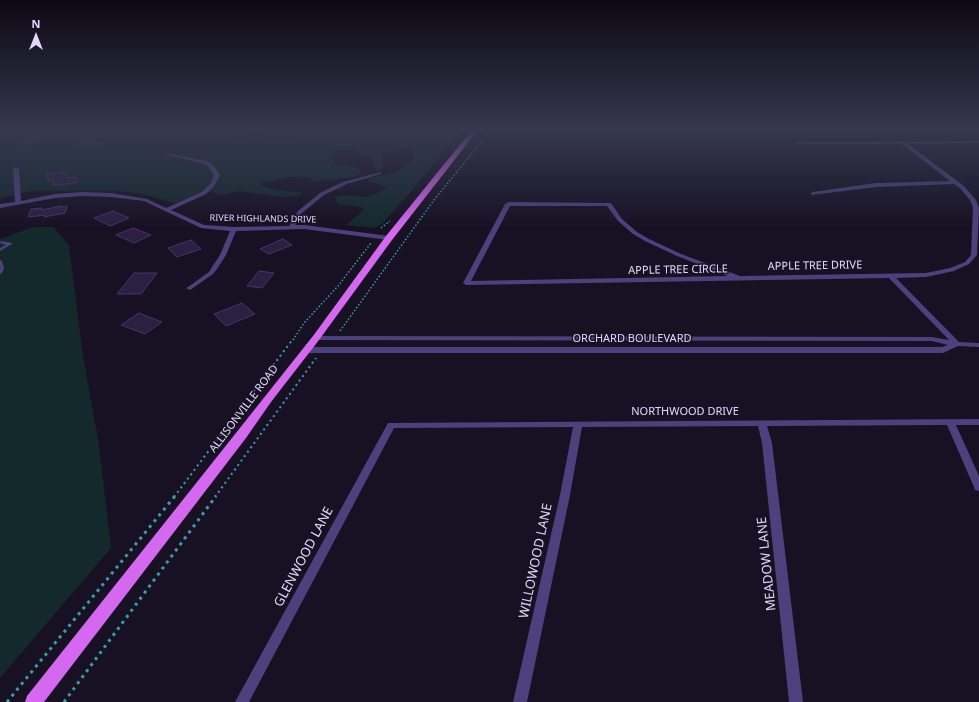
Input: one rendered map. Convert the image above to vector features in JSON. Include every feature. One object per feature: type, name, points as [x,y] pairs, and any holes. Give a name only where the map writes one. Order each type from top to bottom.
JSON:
[{"type":"main road","name":"ALLISONVILLE ROAD","points":[[33,702],[237,442],[267,399],[316,338],[389,238],[448,164]]},
{"type":"street","points":[[167,210],[204,193],[213,184],[217,175],[208,164]]},
{"type":"street","name":"APPLE TREE DRIVE","points":[[739,278],[926,275],[947,271],[963,265],[976,255],[975,205],[968,192],[932,164]]},
{"type":"street","points":[[16,170],[18,202]]},
{"type":"street","points":[[291,227],[300,212],[322,194],[344,183],[379,173]]},
{"type":"street","points":[[813,194],[876,184],[956,182]]},
{"type":"street","name":"RIVER HIGHLANDS DRIVE","points":[[0,206],[68,195],[111,194],[145,200],[203,227],[234,229],[291,227],[314,228],[389,238]]},
{"type":"street","name":"APPLE TREE CIRCLE","points":[[508,204],[609,204],[620,220],[635,233],[647,240],[680,255],[739,278],[466,283],[508,204]]},
{"type":"street","points":[[190,288],[216,268],[234,229]]},
{"type":"street","points":[[891,276],[956,344]]},
{"type":"street","name":"ORCHARD BOULEVARD","points":[[316,338],[932,339],[956,344],[979,345]]},
{"type":"street","name":"ORCHARD BOULEVARD","points":[[306,350],[943,350],[956,344]]},
{"type":"street","points":[[950,422],[979,487]]},
{"type":"street","name":"NORTHWOOD DRIVE","points":[[391,425],[979,422]]},
{"type":"street","name":"MEADOW LANE","points":[[762,424],[767,443],[796,702]]},
{"type":"street","name":"GLENWOOD LANE","points":[[242,702],[391,425]]},
{"type":"street","name":"WILLOWOOD LANE","points":[[520,702],[565,495],[578,425]]},
{"type":"lane","points":[[0,242],[10,244],[0,250]]},
{"type":"lane","points":[[0,261],[2,268],[0,274]]},
{"type":"path","points":[[333,338],[368,294],[434,200],[463,164]]},
{"type":"path","points":[[7,702],[162,513],[286,351],[304,323],[338,286],[376,236],[377,232],[392,219]]},
{"type":"path","points":[[64,702],[323,350]]},
{"type":"green space","points":[[0,164],[336,164],[361,169],[360,174],[354,177],[311,182],[313,178],[287,177],[275,181],[263,182],[260,185],[275,190],[300,192],[302,195],[283,197],[238,191],[221,195],[212,192],[213,191],[174,203],[142,194],[118,191],[32,191],[0,198]]},
{"type":"green space","points":[[374,164],[383,164],[383,168],[376,171]]},
{"type":"green space","points":[[434,164],[383,223],[375,228],[346,225],[364,209],[360,207],[338,204],[335,197],[345,195],[366,197],[376,194],[387,187],[366,181],[377,176],[386,175],[397,171],[406,165]]},
{"type":"green space","points":[[33,227],[54,227],[69,246],[83,356],[99,445],[111,548],[0,678],[0,239]]},
{"type":"building","points":[[62,172],[63,174],[67,174],[67,178],[76,177],[77,182],[52,185],[54,183],[52,179],[49,180],[47,174]]},
{"type":"building","points":[[67,206],[65,213],[44,217],[45,215],[28,217],[31,209],[42,208],[42,210]]},
{"type":"building","points":[[113,211],[129,218],[110,226],[94,218]]},
{"type":"building","points":[[133,228],[151,235],[134,243],[116,235]]},
{"type":"building","points":[[283,239],[292,245],[269,254],[260,249]]},
{"type":"building","points":[[191,240],[201,249],[177,257],[168,248]]},
{"type":"building","points":[[259,271],[274,273],[262,288],[247,286]]},
{"type":"building","points":[[134,273],[157,273],[141,294],[117,294]]},
{"type":"building","points":[[242,303],[255,314],[226,326],[214,314]]},
{"type":"building","points":[[139,313],[162,322],[145,334],[121,325]]}]
